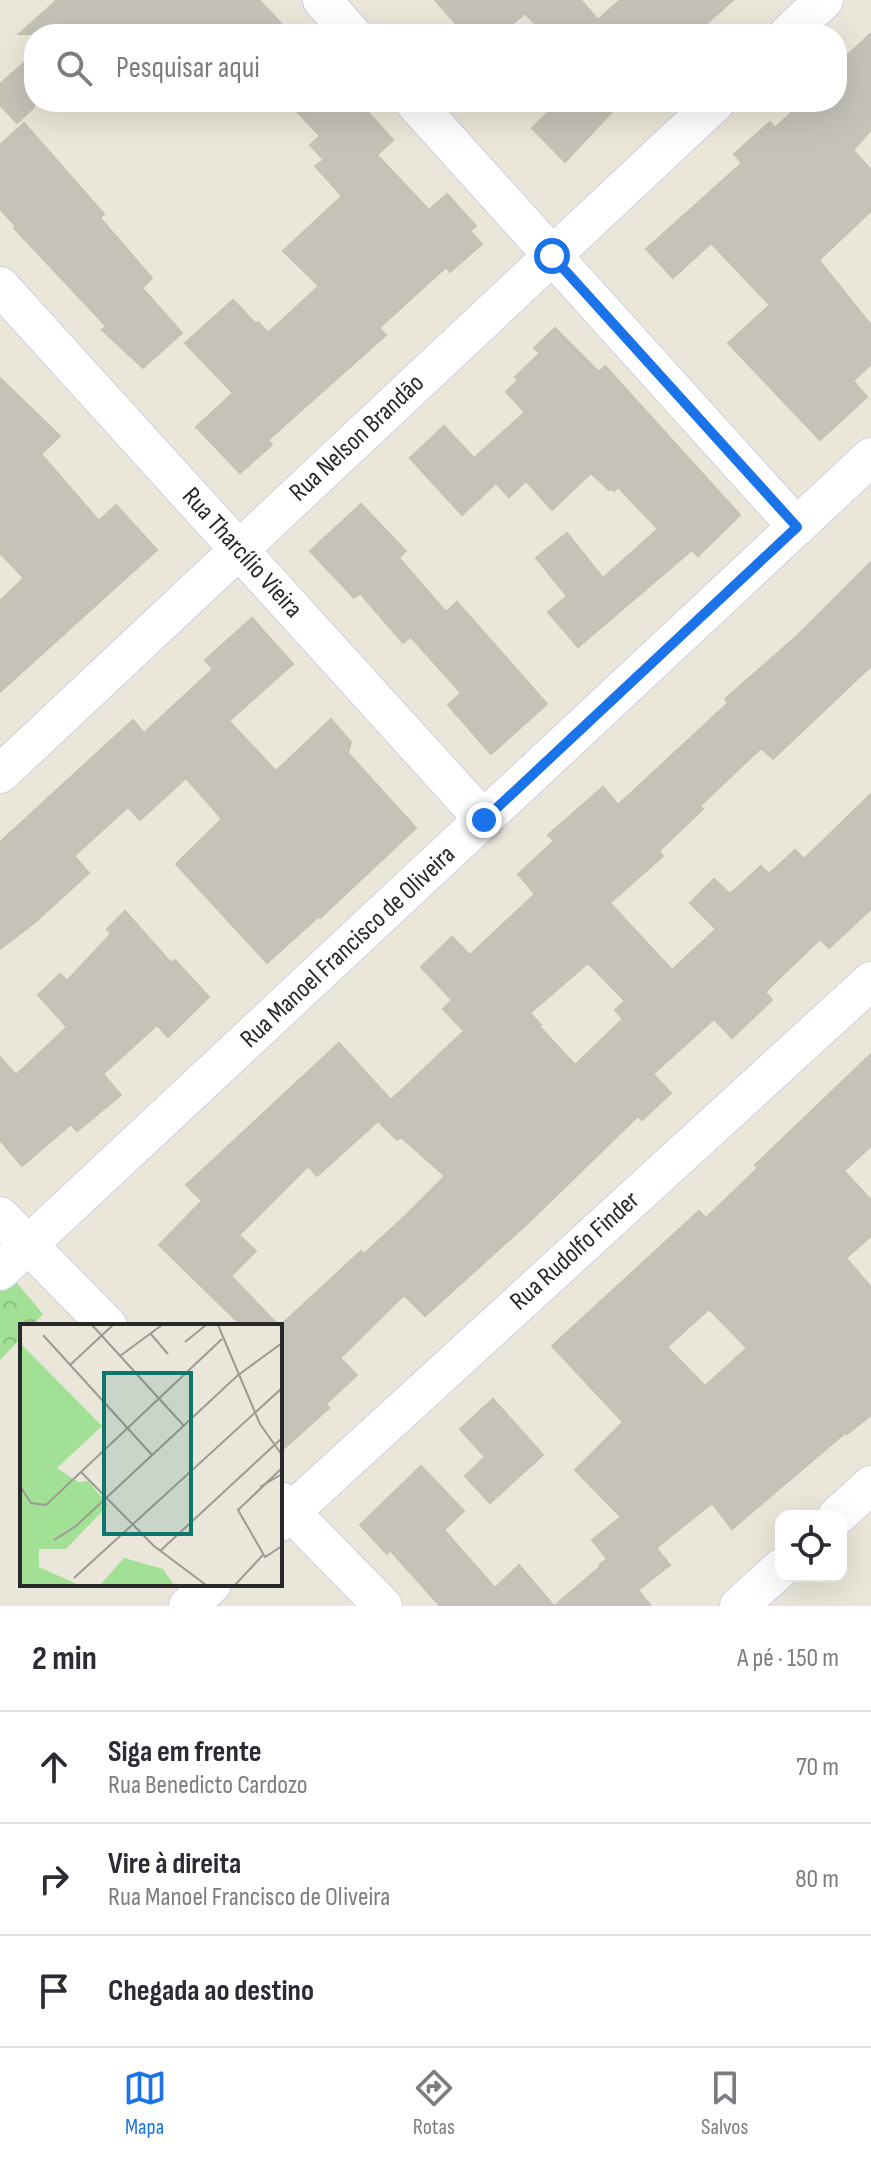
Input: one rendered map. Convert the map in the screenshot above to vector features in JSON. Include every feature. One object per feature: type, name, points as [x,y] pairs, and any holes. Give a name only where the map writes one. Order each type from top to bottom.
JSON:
[{"type":"street","points":[[322,0],[343,24]]},
{"type":"street","points":[[799,24],[824,0]]},
{"type":"street","points":[[423,112],[797,527]]},
{"type":"street","name":"Rua Nelson Brandão","points":[[0,774],[705,112]]},
{"type":"street","name":"Rua Tharcílio Vieira","points":[[0,286],[484,820]]},
{"type":"street","name":"Rua Manoel Francisco de Oliveira","points":[[0,1271],[871,457]]},
{"type":"street","name":"Rua Rudolfo Finder","points":[[284,1512],[871,981]]},
{"type":"street","points":[[0,1216],[106,1324]]},
{"type":"street","points":[[844,1510],[871,1485]]},
{"type":"street","points":[[284,1512],[383,1606]]},
{"type":"street","points":[[739,1606],[775,1573]]},
{"type":"street","points":[[188,1606],[210,1586]]},
{"type":"green space","points":[[0,1263],[43,1314],[34,1324],[20,1324],[20,1339],[0,1360]]},
{"type":"building","points":[[57,0],[259,0],[282,24],[30,24]]},
{"type":"building","points":[[435,0],[581,0],[598,20],[620,0],[733,0],[706,24],[535,24],[525,13],[512,24],[456,24]]},
{"type":"building","points":[[871,33],[871,130],[853,150],[871,170],[871,211],[819,260],[871,325],[871,364],[853,381],[867,397],[820,440],[728,343],[770,305],[711,243],[673,278],[646,249],[742,163],[734,154],[770,122],[775,128],[792,112],[847,112],[847,56]]},
{"type":"building","points":[[24,63],[24,112],[29,112],[17,123],[0,105],[0,84]]},
{"type":"building","points":[[297,112],[368,112],[393,140],[377,155],[429,210],[447,194],[476,226],[470,231],[482,244],[450,272],[446,267],[379,328],[386,335],[268,440],[272,445],[240,473],[196,427],[233,393],[185,343],[233,300],[268,333],[319,286],[283,251],[342,196],[315,166],[324,160],[310,145],[320,136]]},
{"type":"building","points":[[549,112],[612,112],[565,162],[532,128]]},
{"type":"building","points":[[24,123],[104,214],[100,218],[152,278],[142,288],[182,333],[143,368],[102,330],[106,326],[0,209],[0,145]]},
{"type":"building","points":[[555,328],[599,372],[605,366],[740,515],[698,556],[692,550],[578,647],[548,612],[567,596],[536,558],[567,533],[603,578],[658,529],[618,487],[614,491],[609,490],[591,473],[552,510],[526,481],[509,497],[496,483],[462,515],[410,458],[444,426],[474,458],[525,412],[506,392],[518,380],[515,377],[540,353],[534,348]]},
{"type":"building","points":[[0,378],[60,436],[41,454],[99,521],[116,505],[157,550],[0,692],[0,601],[24,578],[0,553]]},
{"type":"building","points":[[361,504],[406,551],[399,558],[446,612],[457,602],[547,704],[491,754],[448,705],[461,693],[411,637],[403,643],[360,593],[354,598],[310,551]]},
{"type":"building","points":[[871,562],[871,666],[773,759],[761,748],[700,806],[703,809],[659,851],[663,856],[610,903],[672,970],[716,929],[690,903],[714,879],[730,894],[761,866],[769,874],[795,850],[804,859],[871,794],[871,909],[829,948],[820,939],[765,992],[772,1000],[732,1038],[714,1019],[653,1074],[671,1093],[642,1120],[638,1116],[528,1223],[425,1316],[404,1295],[340,1358],[357,1375],[326,1404],[329,1408],[282,1450],[282,1324],[361,1251],[364,1254],[445,1176],[401,1137],[397,1140],[378,1121],[317,1176],[308,1166],[239,1235],[256,1251],[231,1276],[277,1324],[240,1324],[159,1245],[202,1201],[186,1185],[339,1043],[391,1100],[464,1031],[443,1009],[452,1000],[421,967],[452,937],[470,955],[535,894],[518,874],[554,841],[548,835],[603,787],[618,805],[728,703],[725,699],[797,636]],"holes":[[[588,963],[625,1001],[615,1010],[623,1019],[575,1065],[530,1013]]]},
{"type":"building","points":[[252,618],[293,664],[229,721],[276,771],[331,719],[351,742],[348,753],[416,828],[267,963],[176,864],[222,819],[186,778],[140,820],[128,807],[74,856],[89,873],[0,949],[0,842],[133,720],[144,733],[213,669],[205,660]]},
{"type":"building","points":[[125,911],[171,963],[175,960],[209,997],[168,1037],[157,1025],[103,1074],[121,1095],[77,1131],[71,1124],[22,1166],[0,1140],[0,1057],[16,1075],[67,1027],[38,995],[60,974],[67,981],[111,934],[107,929]]},
{"type":"building","points":[[871,1054],[871,1146],[844,1171],[871,1200],[871,1236],[846,1258],[871,1287],[871,1415],[845,1433],[732,1529],[712,1503],[656,1548],[670,1565],[638,1590],[651,1606],[554,1606],[607,1559],[592,1540],[621,1517],[575,1470],[623,1422],[552,1346],[699,1211],[706,1218],[758,1168],[755,1165]],"holes":[[[709,1309],[747,1348],[705,1386],[667,1347]]]},
{"type":"building","points":[[493,1399],[543,1455],[490,1503],[465,1476],[485,1457],[460,1429]]},
{"type":"building","points":[[421,1466],[464,1511],[444,1530],[495,1588],[519,1565],[554,1606],[440,1606],[390,1550],[387,1554],[360,1525]]},
{"type":"route","points":[[484,820],[797,527],[552,256]]}]
